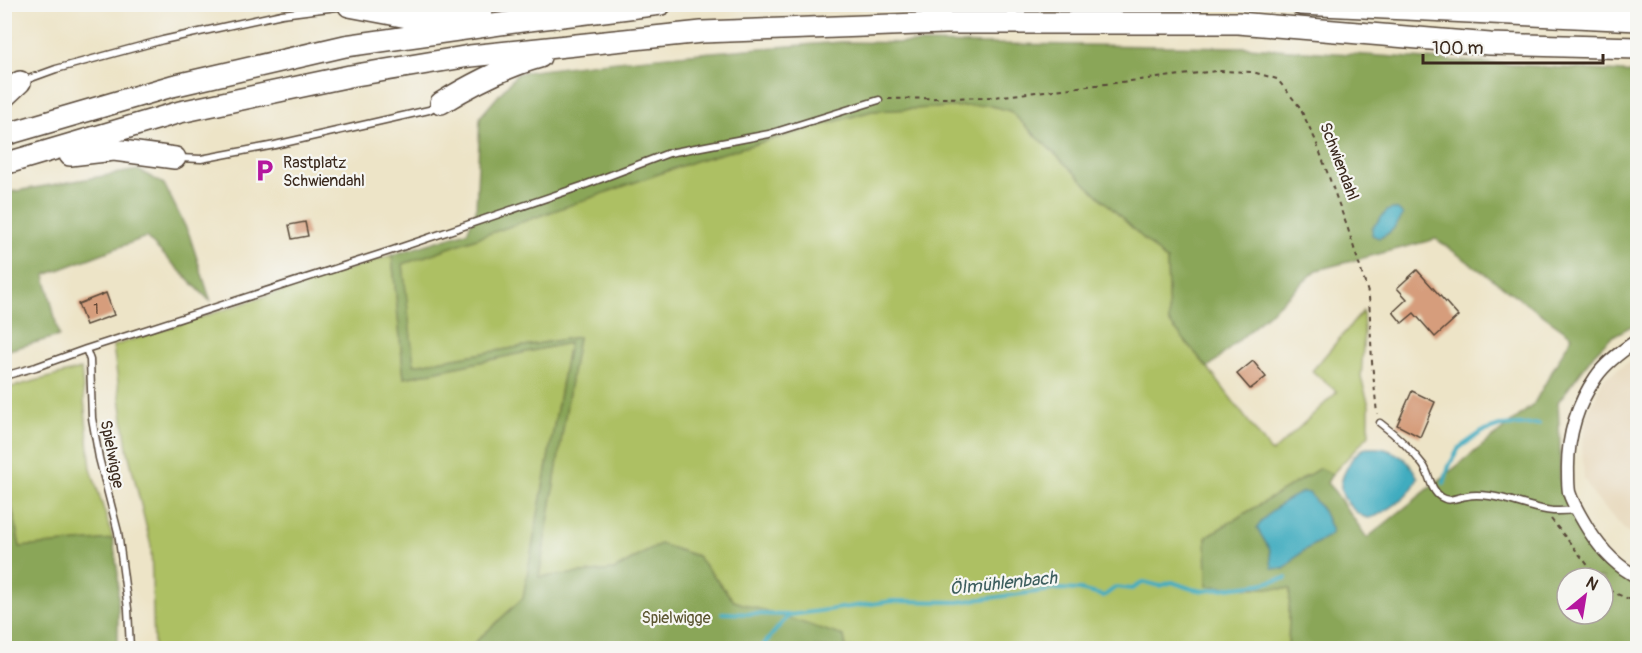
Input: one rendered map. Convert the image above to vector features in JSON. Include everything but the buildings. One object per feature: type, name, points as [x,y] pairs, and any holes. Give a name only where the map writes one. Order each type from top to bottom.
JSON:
[{"type":"highway","points":[[4,135],[172,86],[345,46],[661,4]]},
{"type":"highway","points":[[1300,4],[1638,20]]},
{"type":"highway","points":[[349,6],[418,19],[489,13],[529,20]]},
{"type":"highway","points":[[1550,16],[1638,9]]},
{"type":"highway","points":[[4,165],[180,112],[350,76],[470,56],[702,32],[934,24],[1239,23],[1490,44],[1638,48]]},
{"type":"highway","points":[[441,103],[477,81],[525,61],[588,43]]},
{"type":"highway","points":[[4,97],[20,82]]},
{"type":"highway","points":[[4,165],[29,165],[73,154],[114,150],[175,158]]},
{"type":"street","points":[[1638,340],[1620,353],[1596,376],[1574,418],[1567,454],[1569,490],[1576,509],[1593,537],[1612,558],[1629,573],[1638,577]]},
{"type":"lane","points":[[20,82],[56,69],[163,40],[282,14],[349,6]]},
{"type":"lane","points":[[4,376],[402,247],[582,186],[669,153],[768,134],[879,100]]},
{"type":"lane","points":[[175,158],[201,159],[275,146],[429,110],[441,103]]},
{"type":"lane","name":"Spielwigge","points":[[86,349],[90,360],[92,418],[99,458],[118,532],[128,609],[130,648]]},
{"type":"lane","points":[[1380,423],[1397,436],[1424,466],[1435,492],[1442,498],[1453,500],[1468,495],[1490,496],[1544,510],[1564,512],[1576,509]]},
{"type":"path","name":"Schwiendahl","points":[[879,100],[994,97],[1216,71],[1253,72],[1277,79],[1299,106],[1316,139],[1369,296],[1375,411],[1380,423]]},
{"type":"path","points":[[1544,510],[1588,566]]},
{"type":"path","points":[[1615,593],[1638,603]]},
{"type":"shaded area","points":[[1637,357],[1637,539],[1623,528],[1593,495],[1584,478],[1582,449],[1587,415],[1604,378]]},
{"type":"green space","points":[[842,42],[1247,47],[1637,73],[1637,323],[1611,337],[1594,354],[1558,402],[1560,479],[1572,516],[1602,556],[1614,566],[1555,566],[1555,626],[1615,626],[1615,566],[1637,584],[1637,648],[1288,648],[1290,589],[1207,586],[1206,537],[1320,468],[1332,474],[1327,483],[1367,538],[1533,405],[1572,336],[1436,239],[1317,270],[1208,368],[1169,322],[1167,261],[1010,111],[988,105],[872,111],[695,161],[403,264],[414,365],[578,337],[539,577],[614,570],[660,544],[697,556],[734,601],[844,636],[846,648],[469,648],[523,598],[569,343],[404,378],[392,255],[467,232],[476,211],[480,117],[518,73],[720,51]],"holes":[[[1309,493],[1323,511],[1332,531],[1330,535],[1303,551],[1284,569],[1271,560],[1270,550],[1258,528]]]},
{"type":"green space","points":[[988,105],[1010,111],[1167,261],[1169,322],[1208,368],[1272,453],[1337,392],[1312,371],[1363,311],[1361,378],[1369,405],[1369,435],[1332,474],[1320,468],[1206,537],[1208,586],[1290,589],[1288,648],[846,648],[844,636],[781,626],[734,601],[697,556],[660,544],[614,570],[539,577],[578,337],[413,365],[403,264],[695,161],[872,111]]},
{"type":"green space","points":[[138,170],[164,184],[189,234],[211,302],[146,237],[45,275],[59,336],[5,351],[5,193]]},
{"type":"green space","points":[[392,255],[404,378],[569,343],[523,598],[469,648],[154,648],[151,546],[127,448],[113,346]]},
{"type":"green space","points":[[81,369],[91,469],[113,539],[20,547],[5,471],[4,389]]},
{"type":"green space","points":[[4,471],[20,547],[113,539],[118,574],[118,648],[5,648]]},
{"type":"water","points":[[1398,210],[1403,215],[1399,222],[1383,237],[1372,235],[1372,228],[1387,211]]},
{"type":"water","points":[[1382,448],[1404,458],[1418,478],[1410,492],[1399,502],[1380,515],[1368,518],[1355,511],[1347,502],[1342,492],[1341,481],[1354,456],[1363,449]]},
{"type":"water","points":[[1303,492],[1309,493],[1323,511],[1332,531],[1330,535],[1303,551],[1284,569],[1272,568],[1270,550],[1257,528],[1277,507]]},
{"type":"waterway","name":"Ölmühlenbach","points":[[1444,483],[1449,466],[1459,448],[1482,432],[1500,426],[1539,424]]},
{"type":"waterway","name":"Ölmühlenbach","points":[[761,648],[790,615],[893,601],[958,602],[1060,589],[1080,590],[1104,596],[1116,587],[1132,589],[1144,582],[1160,586],[1172,582],[1204,591],[1260,584],[1286,578]]},
{"type":"waterway","points":[[722,613],[790,615]]},
{"type":"place","name":"Rastplatz Schwiendahl","points":[[265,171]]}]
